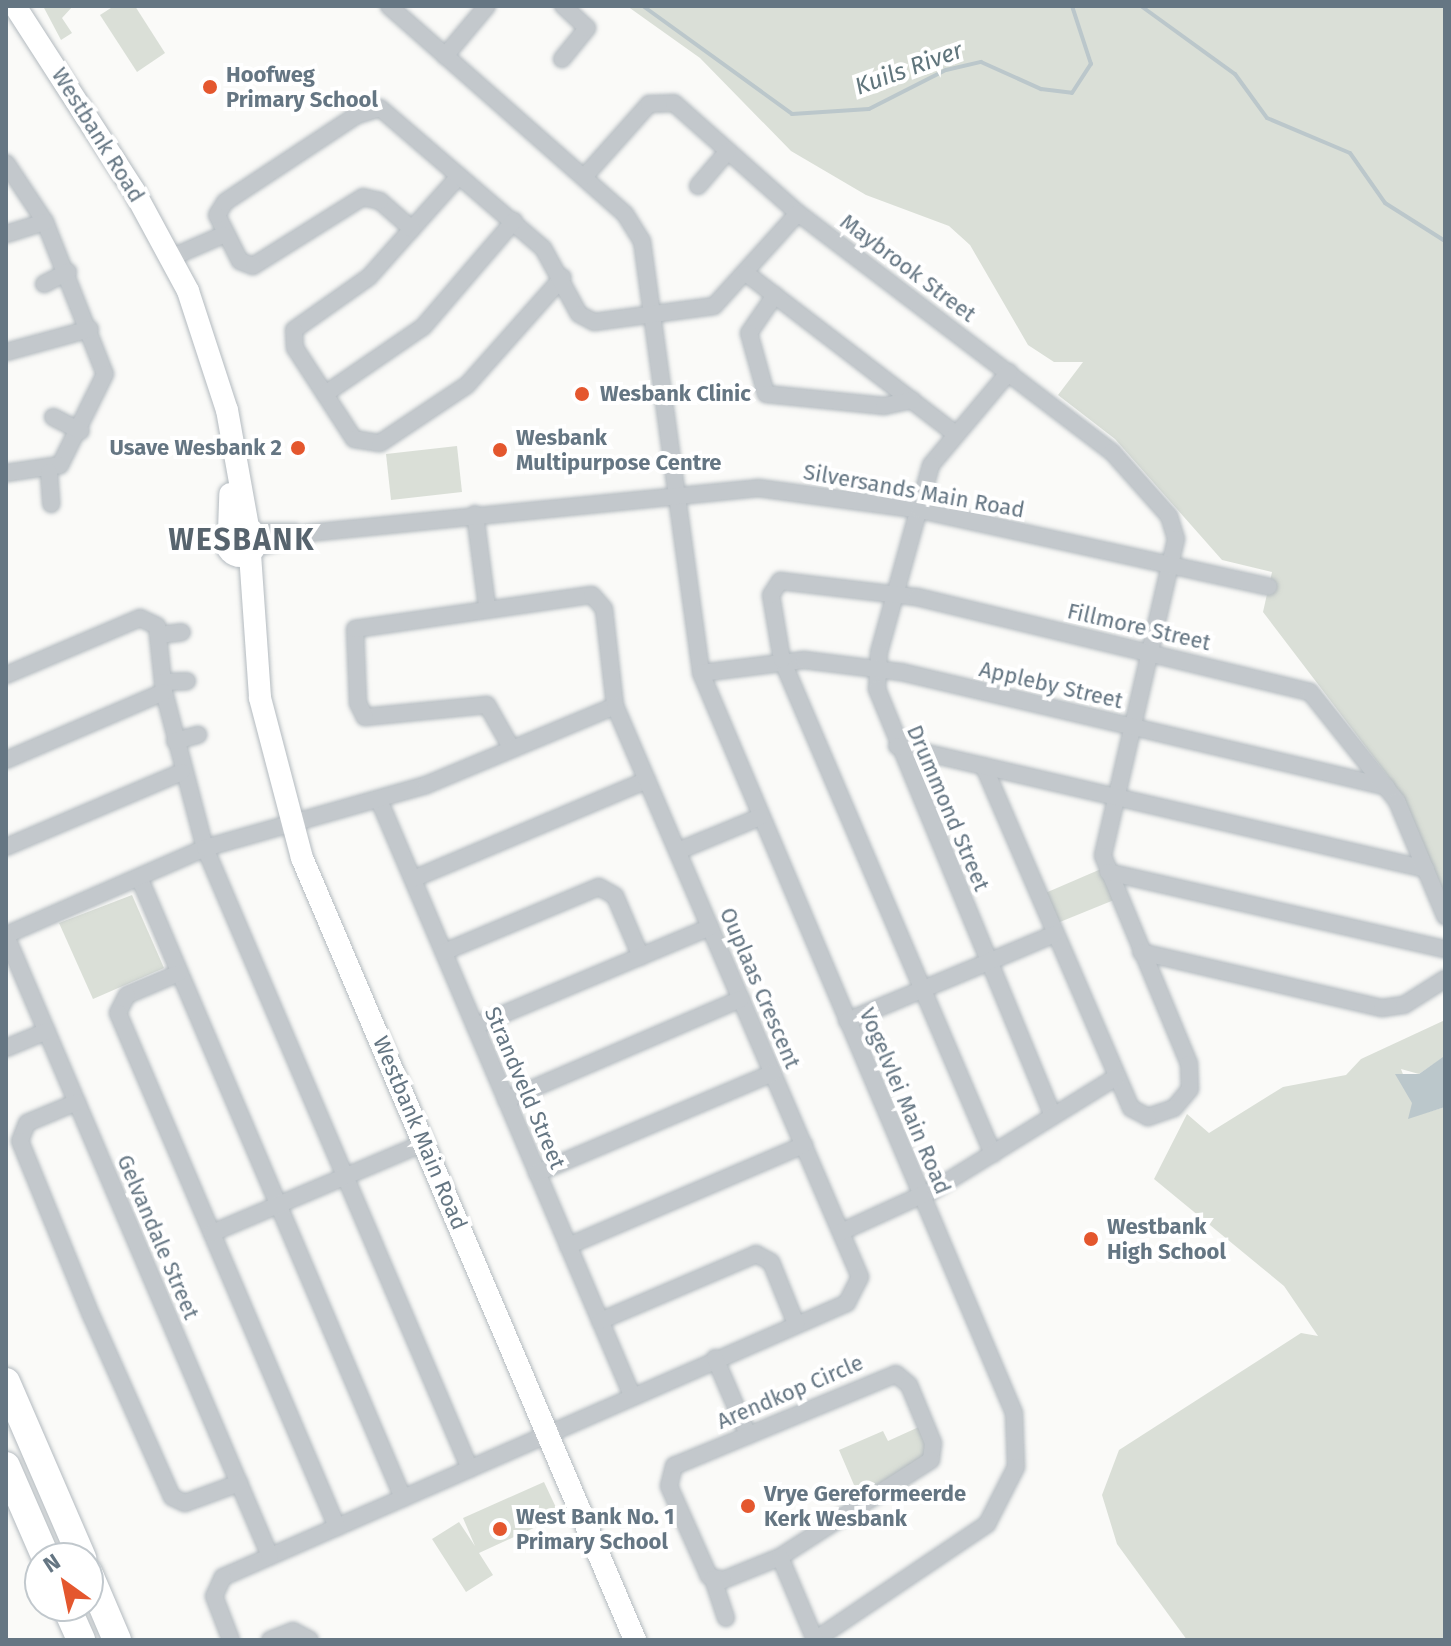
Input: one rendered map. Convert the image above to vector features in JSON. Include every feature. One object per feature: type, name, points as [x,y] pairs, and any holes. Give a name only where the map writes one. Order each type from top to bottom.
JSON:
[{"type":"highway","points":[[6,1382],[75,1542]]},
{"type":"highway","points":[[6,1466],[39,1542]]},
{"type":"highway","points":[[104,1610],[117,1640]]},
{"type":"street","name":"Westbank Road","points":[[15,6],[172,263],[221,388],[245,541]]},
{"type":"street","name":"Vogelvlei Main Road","points":[[389,6],[625,214],[642,241],[657,318],[701,673],[1014,1413],[1016,1467],[1002,1504],[978,1534],[815,1640]]},
{"type":"street","points":[[445,56],[487,6]]},
{"type":"street","points":[[562,59],[587,28],[563,6]]},
{"type":"street","name":"Maybrook Street","points":[[584,177],[655,101],[674,103],[798,213],[1112,452],[1164,509],[1176,532],[1104,848],[1108,872]]},
{"type":"street","points":[[412,229],[368,197],[256,266],[240,261],[223,235],[221,205],[373,107],[514,221],[563,277],[588,320],[657,318],[714,306],[747,274],[798,213]]},
{"type":"street","points":[[698,186],[728,151]]},
{"type":"street","points":[[6,163],[45,222],[68,272],[90,329],[105,382],[81,431],[49,472],[51,504]]},
{"type":"street","points":[[459,176],[369,277],[294,330],[295,348],[354,439],[380,443],[467,385],[563,277]]},
{"type":"street","points":[[325,394],[423,327],[514,221]]},
{"type":"street","points":[[6,234],[45,222]]},
{"type":"street","points":[[172,263],[223,235]]},
{"type":"street","points":[[44,284],[68,272]]},
{"type":"street","points":[[747,274],[954,433]]},
{"type":"street","points":[[775,295],[749,333],[766,394],[884,406],[912,400]]},
{"type":"street","points":[[6,352],[90,329]]},
{"type":"street","name":"Drummond Street","points":[[1009,372],[954,433],[931,465],[899,594],[876,668],[880,704],[1053,1115]]},
{"type":"street","points":[[53,417],[81,431]]},
{"type":"street","points":[[6,473],[49,472]]},
{"type":"street","name":"Silversands Main Road","points":[[245,541],[678,491],[802,491],[920,510],[1269,587]]},
{"type":"street","points":[[475,514],[487,607],[358,626],[351,640],[359,709],[374,719],[487,705],[512,749]]},
{"type":"street","name":"Westbank Main Road","points":[[245,541],[250,612],[269,748],[290,825],[635,1640]]},
{"type":"street","name":"Fillmore Street","points":[[782,660],[771,595],[780,581],[899,594],[1310,692],[1387,787],[1445,916]]},
{"type":"street","name":"Ouplaas Crescent","points":[[231,1640],[215,1586],[270,1556],[470,1469],[631,1393],[796,1324],[858,1293],[860,1277],[615,706],[596,597],[487,607]]},
{"type":"street","points":[[6,675],[140,618],[154,622],[159,635],[163,687],[175,741],[205,848],[470,1469]]},
{"type":"street","points":[[159,635],[182,632]]},
{"type":"street","points":[[782,660],[993,1154]]},
{"type":"street","name":"Appleby Street","points":[[701,673],[782,660],[876,668],[1387,787]]},
{"type":"street","points":[[6,760],[163,687],[187,681]]},
{"type":"street","points":[[6,936],[205,848],[379,800],[615,706]]},
{"type":"street","points":[[175,741],[198,735]]},
{"type":"street","points":[[897,746],[1426,869]]},
{"type":"street","points":[[984,766],[1116,1077],[1136,1114],[1162,1112],[1187,1097],[1191,1078],[1108,872]]},
{"type":"street","points":[[6,847],[182,772]]},
{"type":"street","points":[[413,879],[647,780]]},
{"type":"street","name":"Strandveld Street","points":[[379,800],[631,1393]]},
{"type":"street","points":[[678,851],[760,817]]},
{"type":"street","points":[[1108,872],[1445,949]]},
{"type":"street","points":[[139,877],[403,1498]]},
{"type":"street","points":[[444,952],[599,887],[615,896],[641,957]]},
{"type":"street","points":[[475,1026],[710,927]]},
{"type":"street","points":[[847,1021],[1055,934]]},
{"type":"street","name":"Gelvandale Street","points":[[6,936],[270,1556]]},
{"type":"street","points":[[1141,952],[1382,1008],[1404,1005],[1445,979]]},
{"type":"street","points":[[179,973],[127,995],[118,1013],[337,1527]]},
{"type":"street","points":[[506,1100],[741,999]]},
{"type":"street","points":[[6,1048],[47,1031]]},
{"type":"street","points":[[537,1173],[773,1073]]},
{"type":"street","points":[[841,1232],[922,1196],[1116,1077]]},
{"type":"street","points":[[77,1102],[27,1123],[20,1141],[92,1317],[172,1497],[185,1503],[239,1483]]},
{"type":"street","points":[[212,1233],[424,1143]]},
{"type":"street","points":[[568,1246],[804,1145]]},
{"type":"street","points":[[600,1321],[756,1254],[773,1265],[796,1324]]},
{"type":"street","points":[[715,1358],[748,1435]]},
{"type":"street","name":"Arendkop Circle","points":[[713,1579],[780,1557],[925,1465],[933,1443],[909,1385],[896,1374],[748,1435],[668,1474],[713,1579],[726,1618]]},
{"type":"street","points":[[780,1557],[815,1640]]},
{"type":"street","points":[[270,1640],[293,1631],[310,1640]]},
{"type":"shaded area","points":[[43,6],[73,6],[62,18],[72,33],[61,40]]},
{"type":"shaded area","points":[[114,6],[135,6],[165,53],[137,72],[100,15]]},
{"type":"shaded area","points":[[627,6],[1445,6],[1445,899],[1391,780],[1263,612],[1272,572],[1222,560],[1115,439],[1058,395],[1083,362],[1054,362],[1028,345],[970,245],[949,226],[866,195],[791,151],[700,58]]},
{"type":"shaded area","points":[[457,446],[462,492],[391,500],[386,454]]},
{"type":"shaded area","points":[[1101,869],[1114,900],[1055,924],[1043,894]]},
{"type":"shaded area","points":[[132,895],[164,968],[93,999],[59,923]]},
{"type":"shaded area","points":[[1445,1020],[1444,1057],[1419,1074],[1401,1069],[1418,1115],[1445,1107],[1445,1640],[1187,1640],[1117,1544],[1102,1495],[1119,1450],[1301,1333],[1318,1336],[1284,1286],[1154,1179],[1187,1114],[1209,1133],[1283,1087],[1346,1075],[1361,1059]]},
{"type":"shaded area","points":[[1445,1041],[1445,1107],[1408,1119],[1412,1103],[1395,1074],[1419,1074],[1443,1057]]},
{"type":"shaded area","points":[[921,1426],[929,1452],[860,1499],[839,1450],[883,1431],[888,1441]]},
{"type":"shaded area","points":[[544,1482],[560,1516],[479,1553],[493,1575],[466,1592],[432,1539],[459,1522],[475,1546],[463,1518]]},
{"type":"waterway","name":"Kuils River","points":[[643,6],[792,114],[869,109],[946,70],[981,62],[1041,89],[1072,93],[1091,64],[1072,6]]},
{"type":"waterway","name":"Kuils River","points":[[1141,6],[1235,74],[1267,118],[1350,153],[1385,203],[1445,241]]},
{"type":"place","name":"Hoofweg Primary School","points":[[210,87]]},
{"type":"place","name":"Wesbank Clinic","points":[[582,394]]},
{"type":"place","name":"Usave Wesbank 2","points":[[298,448]]},
{"type":"place","name":"Wesbank Multipurpose Centre","points":[[500,450]]},
{"type":"place","name":"Westbank High School","points":[[1091,1239]]},
{"type":"place","name":"Vrye Gereformeerde Kerk Wesbank","points":[[748,1506]]},
{"type":"place","name":"West Bank No. 1 Primary School","points":[[500,1529]]},
{"type":"district","name":"WESBANK","points":[[242,540]]}]
